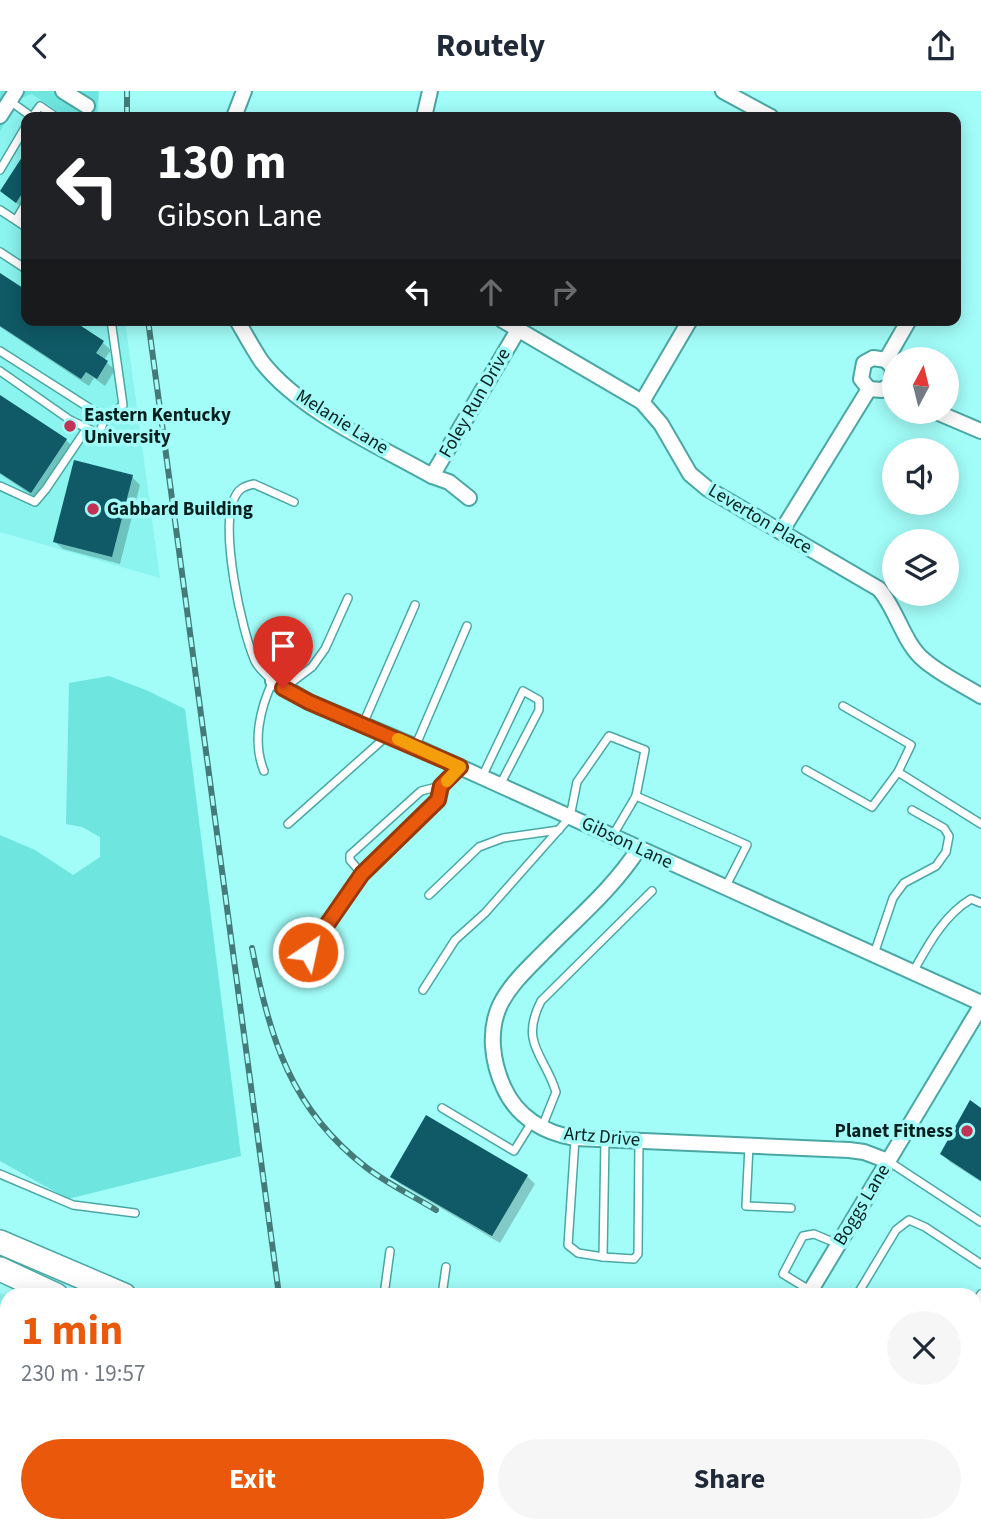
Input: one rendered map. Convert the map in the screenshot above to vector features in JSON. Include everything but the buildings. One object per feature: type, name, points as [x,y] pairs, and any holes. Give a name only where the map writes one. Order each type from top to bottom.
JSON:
[{"type":"main road","points":[[0,1243],[107,1288]]},
{"type":"main road","points":[[0,1269],[41,1288]]},
{"type":"street","points":[[63,91],[87,106]]},
{"type":"street","points":[[236,112],[244,91]]},
{"type":"street","points":[[425,112],[430,91]]},
{"type":"street","points":[[723,91],[762,112]]},
{"type":"street","points":[[0,116],[13,96]]},
{"type":"street","name":"Melanie Lane","points":[[241,326],[262,362],[287,388],[334,421],[432,476],[449,482],[469,498]]},
{"type":"street","name":"Leverton Place","points":[[512,326],[642,402],[661,424],[690,474],[708,489],[879,589],[890,602],[922,659],[981,696]]},
{"type":"street","points":[[642,402],[686,326]]},
{"type":"street","points":[[893,347],[906,326]]},
{"type":"street","name":"Foley Run Drive","points":[[432,476],[518,330]]},
{"type":"street","points":[[882,359],[873,358],[864,363],[861,379],[869,389],[882,390]]},
{"type":"street","points":[[781,532],[869,389]]},
{"type":"street","points":[[959,422],[981,431]]},
{"type":"street","name":"Gibson Lane","points":[[278,685],[309,702],[500,785],[981,1005]]},
{"type":"street","points":[[537,1125],[514,1105],[495,1064],[493,1034],[499,1006],[523,974],[628,865],[639,848]]},
{"type":"street","name":"Boggs Lane","points":[[813,1288],[981,1005]]},
{"type":"street","name":"Artz Drive","points":[[537,1125],[562,1136],[575,1138],[849,1150],[864,1152],[888,1161]]},
{"type":"lane","points":[[13,96],[27,112]]},
{"type":"lane","points":[[36,112],[40,106],[49,112]]},
{"type":"lane","points":[[0,170],[21,134]]},
{"type":"lane","points":[[0,210],[21,224]]},
{"type":"lane","points":[[16,220],[21,212]]},
{"type":"lane","points":[[0,252],[21,266]]},
{"type":"lane","points":[[0,371],[69,420],[99,434],[105,418],[123,405],[111,326]]},
{"type":"lane","points":[[0,351],[105,418]]},
{"type":"lane","points":[[0,486],[35,502],[87,428]]},
{"type":"lane","points":[[278,685],[256,662],[237,597],[228,533],[229,513],[234,498],[242,487],[254,484],[294,502]]},
{"type":"lane","points":[[264,771],[258,756],[262,705],[278,685],[312,667],[325,649],[348,598]]},
{"type":"lane","points":[[363,724],[415,605]]},
{"type":"lane","points":[[415,747],[467,626]]},
{"type":"lane","points":[[482,777],[523,691],[539,700],[539,710],[500,785]]},
{"type":"lane","points":[[806,771],[872,807],[898,772],[911,745],[843,706]]},
{"type":"lane","points":[[288,824],[388,735]]},
{"type":"lane","points":[[423,990],[455,940],[485,913],[570,817],[577,782],[609,736],[646,750],[636,796],[612,836]]},
{"type":"lane","points":[[362,874],[350,860],[351,855],[421,791],[441,786],[460,767]]},
{"type":"lane","points":[[898,772],[981,824]]},
{"type":"lane","points":[[308,952],[362,874],[438,800],[441,786]]},
{"type":"lane","points":[[636,796],[747,845],[725,888]]},
{"type":"lane","points":[[874,954],[893,898],[904,883],[936,866],[946,852],[949,836],[944,828],[912,810]]},
{"type":"lane","points":[[429,895],[478,847],[503,838],[559,829]]},
{"type":"lane","points":[[442,1108],[514,1151],[537,1125],[556,1091],[536,1053],[532,1026],[541,1001],[652,891]]},
{"type":"lane","points":[[913,972],[954,909],[971,899],[981,903]]},
{"type":"lane","points":[[575,1138],[568,1245],[578,1253],[634,1259],[638,1254],[639,1141]]},
{"type":"lane","points":[[603,1257],[605,1139]]},
{"type":"lane","points":[[749,1146],[746,1206],[791,1208]]},
{"type":"lane","points":[[888,1161],[981,1222]]},
{"type":"lane","points":[[0,1174],[73,1205],[135,1213]]},
{"type":"lane","points":[[861,1288],[895,1230],[909,1220],[925,1227],[981,1263]]},
{"type":"lane","points":[[803,1288],[783,1274],[803,1236],[814,1234],[838,1244]]},
{"type":"lane","points":[[385,1288],[390,1251]]},
{"type":"lane","points":[[443,1288],[446,1267]]},
{"type":"shaded area","name":"Eastern Kentucky University","points":[[0,91],[99,91],[98,112],[21,112],[21,326],[126,326],[160,578],[0,532]]},
{"type":"shaded area","points":[[0,91],[99,91],[97,112],[59,112],[32,94],[21,98],[0,131]]},
{"type":"shaded area","points":[[109,676],[185,709],[241,1156],[68,1199],[0,1161],[0,835],[35,850],[73,875],[100,857],[100,837],[82,827],[66,824],[69,683]]},
{"type":"railway","points":[[127,91],[127,112]]},
{"type":"railway","points":[[149,326],[278,1288]]},
{"type":"railway","points":[[252,948],[276,1042],[287,1070],[319,1121],[367,1168],[436,1210]]},
{"type":"slow traffic","points":[[398,739],[460,767],[447,781]]},
{"type":"place","name":"Eastern Kentucky University","points":[[70,426]]},
{"type":"place","name":"Gabbard Building","points":[[93,509]]},
{"type":"place","name":"Planet Fitness","points":[[967,1131]]},
{"type":"route","points":[[283,688],[309,702],[460,767],[441,786],[438,800],[362,874],[308,952]]}]
